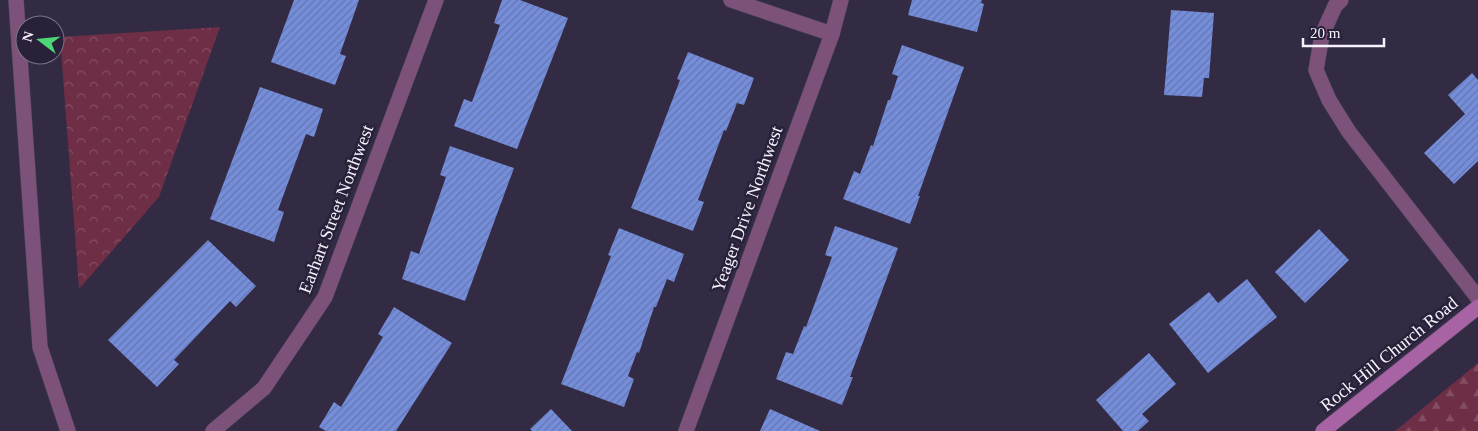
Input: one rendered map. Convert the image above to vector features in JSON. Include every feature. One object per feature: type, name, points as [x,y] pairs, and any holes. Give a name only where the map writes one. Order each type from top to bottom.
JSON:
[{"type":"main road","name":"Rock Hill Church Road","points":[[1323,431],[1478,306]]},
{"type":"street","points":[[16,0],[40,347],[68,431]]},
{"type":"street","name":"Earhart Street Northwest","points":[[213,431],[264,388],[325,297],[436,0]]},
{"type":"street","points":[[731,0],[832,34]]},
{"type":"street","name":"Yeager Drive Northwest","points":[[686,431],[832,34],[841,0]]},
{"type":"street","points":[[1341,0],[1335,6],[1322,35],[1316,70],[1329,100],[1349,132],[1478,298]]},
{"type":"green space","points":[[220,27],[159,197],[79,289],[62,65],[65,65],[65,37]]},
{"type":"green space","points":[[1478,363],[1478,431],[1395,431]]},
{"type":"building","points":[[294,0],[359,0],[340,54],[346,56],[335,85],[271,62]]},
{"type":"building","points":[[502,0],[520,0],[568,18],[517,149],[454,126],[464,99],[472,102],[500,25],[494,23]]},
{"type":"building","points":[[912,0],[982,0],[981,3],[984,4],[977,32],[908,15]]},
{"type":"building","points":[[1171,10],[1214,13],[1209,78],[1204,78],[1202,97],[1164,95]]},
{"type":"building","points":[[902,45],[964,67],[918,196],[920,196],[910,224],[843,199],[854,171],[860,174],[871,145],[873,146],[898,76],[892,74]]},
{"type":"building","points":[[688,52],[754,78],[744,105],[737,103],[726,131],[724,130],[698,200],[704,202],[693,231],[631,208],[680,80],[677,79]]},
{"type":"building","points":[[1472,73],[1478,80],[1478,161],[1454,184],[1424,153],[1465,114],[1448,95]]},
{"type":"building","points":[[260,87],[323,109],[314,137],[306,134],[278,210],[284,212],[274,242],[210,219]]},
{"type":"building","points":[[450,146],[514,168],[465,301],[402,279],[411,251],[419,254],[446,177],[440,175]]},
{"type":"building","points":[[835,226],[898,248],[850,377],[853,377],[842,405],[776,379],[786,352],[793,354],[804,326],[806,327],[832,257],[825,255]]},
{"type":"building","points":[[619,228],[684,254],[674,282],[667,279],[656,307],[654,307],[639,353],[637,352],[628,376],[634,379],[624,407],[561,384],[611,256],[608,255]]},
{"type":"building","points":[[1319,229],[1349,260],[1305,303],[1275,272]]},
{"type":"building","points":[[208,240],[256,286],[236,307],[230,301],[174,360],[179,364],[157,387],[108,340]]},
{"type":"building","points":[[1247,279],[1277,317],[1208,373],[1169,324],[1209,292],[1218,303]]},
{"type":"building","points":[[394,307],[452,343],[396,431],[326,431],[319,427],[334,402],[341,407],[383,337],[378,334]]},
{"type":"building","points":[[1149,353],[1176,384],[1142,414],[1149,421],[1138,431],[1123,431],[1096,400]]},
{"type":"building","points":[[551,409],[572,431],[532,431],[530,429]]},
{"type":"building","points":[[770,409],[820,431],[760,431]]}]
